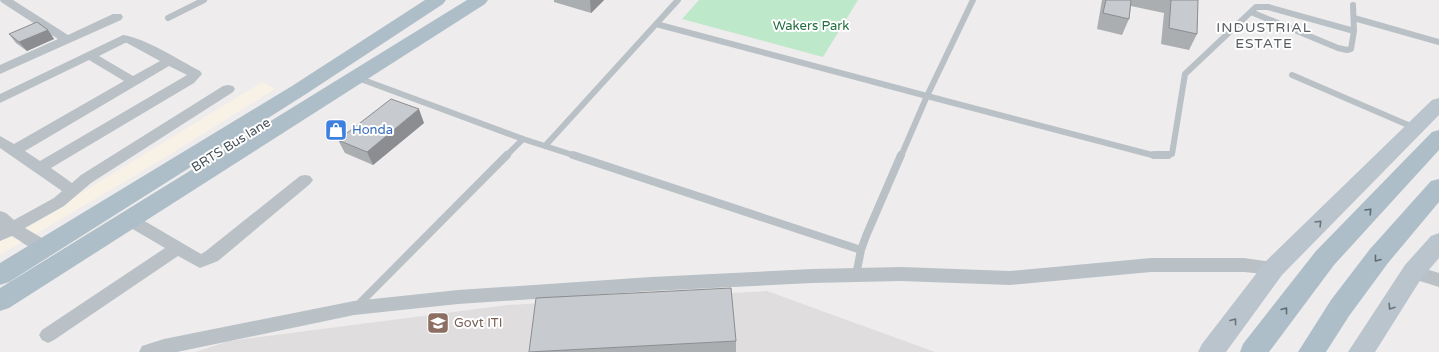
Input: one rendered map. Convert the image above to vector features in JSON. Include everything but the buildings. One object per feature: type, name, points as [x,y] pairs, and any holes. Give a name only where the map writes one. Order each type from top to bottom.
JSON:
[{"type":"main road","points":[[0,275],[46,248],[292,94],[437,0]]},
{"type":"main road","name":"BRTS Bus lane","points":[[0,289],[462,0]]},
{"type":"main road","points":[[0,301],[480,0]]},
{"type":"main road","points":[[1253,352],[1325,258],[1439,137]]},
{"type":"main road","points":[[1311,352],[1340,308],[1379,256],[1439,187]]},
{"type":"street","points":[[5,0],[68,40]]},
{"type":"street","points":[[0,70],[116,17]]},
{"type":"street","points":[[0,99],[118,41],[127,39],[195,74],[193,77],[40,168]]},
{"type":"street","points":[[89,55],[133,81]]},
{"type":"street","points":[[13,151],[170,60]]},
{"type":"street","points":[[7,232],[59,202],[74,191],[86,179],[228,89]]},
{"type":"street","points":[[1211,352],[1274,268],[1439,104]]},
{"type":"street","points":[[0,141],[74,191]]},
{"type":"street","points":[[130,220],[200,261],[206,260],[305,180]]},
{"type":"street","points":[[0,217],[7,232],[46,248]]},
{"type":"street","points":[[1367,350],[1413,272],[1439,242]]},
{"type":"street","points":[[48,335],[178,248]]},
{"type":"street","points":[[148,352],[187,342],[354,308],[458,297],[627,286],[856,275],[901,274],[1010,278],[1151,265],[1244,265],[1274,268]]},
{"type":"street","points":[[1413,272],[1439,280]]},
{"type":"lane","points":[[168,18],[204,0]]},
{"type":"lane","points":[[545,146],[678,0]]},
{"type":"lane","points":[[856,275],[861,250],[927,96],[973,0]]},
{"type":"lane","points":[[1251,12],[1338,48],[1347,50],[1351,49],[1354,31],[1352,5]]},
{"type":"lane","points":[[656,24],[1156,156],[1166,156],[1172,154],[1185,74],[1256,7],[1261,6],[1354,31]]},
{"type":"lane","points":[[1354,18],[1439,42]]},
{"type":"lane","points":[[1292,75],[1415,128]]},
{"type":"lane","points":[[357,77],[524,139],[861,250]]},
{"type":"lane","points":[[354,308],[524,139]]},
{"type":"shaded area","points":[[262,82],[275,89],[156,163],[0,255],[0,240],[27,226]]},
{"type":"shaded area","points":[[767,291],[935,352],[195,352],[229,341],[508,305]]},
{"type":"green space","name":"Wakers Park","points":[[699,0],[858,0],[823,57],[682,19]]},
{"type":"place","name":"Honda","points":[[336,130]]},
{"type":"place","name":"Govt ITI","points":[[438,323]]},
{"type":"district","name":"INDUSTRIAL ESTATE","points":[[1264,36]]}]
